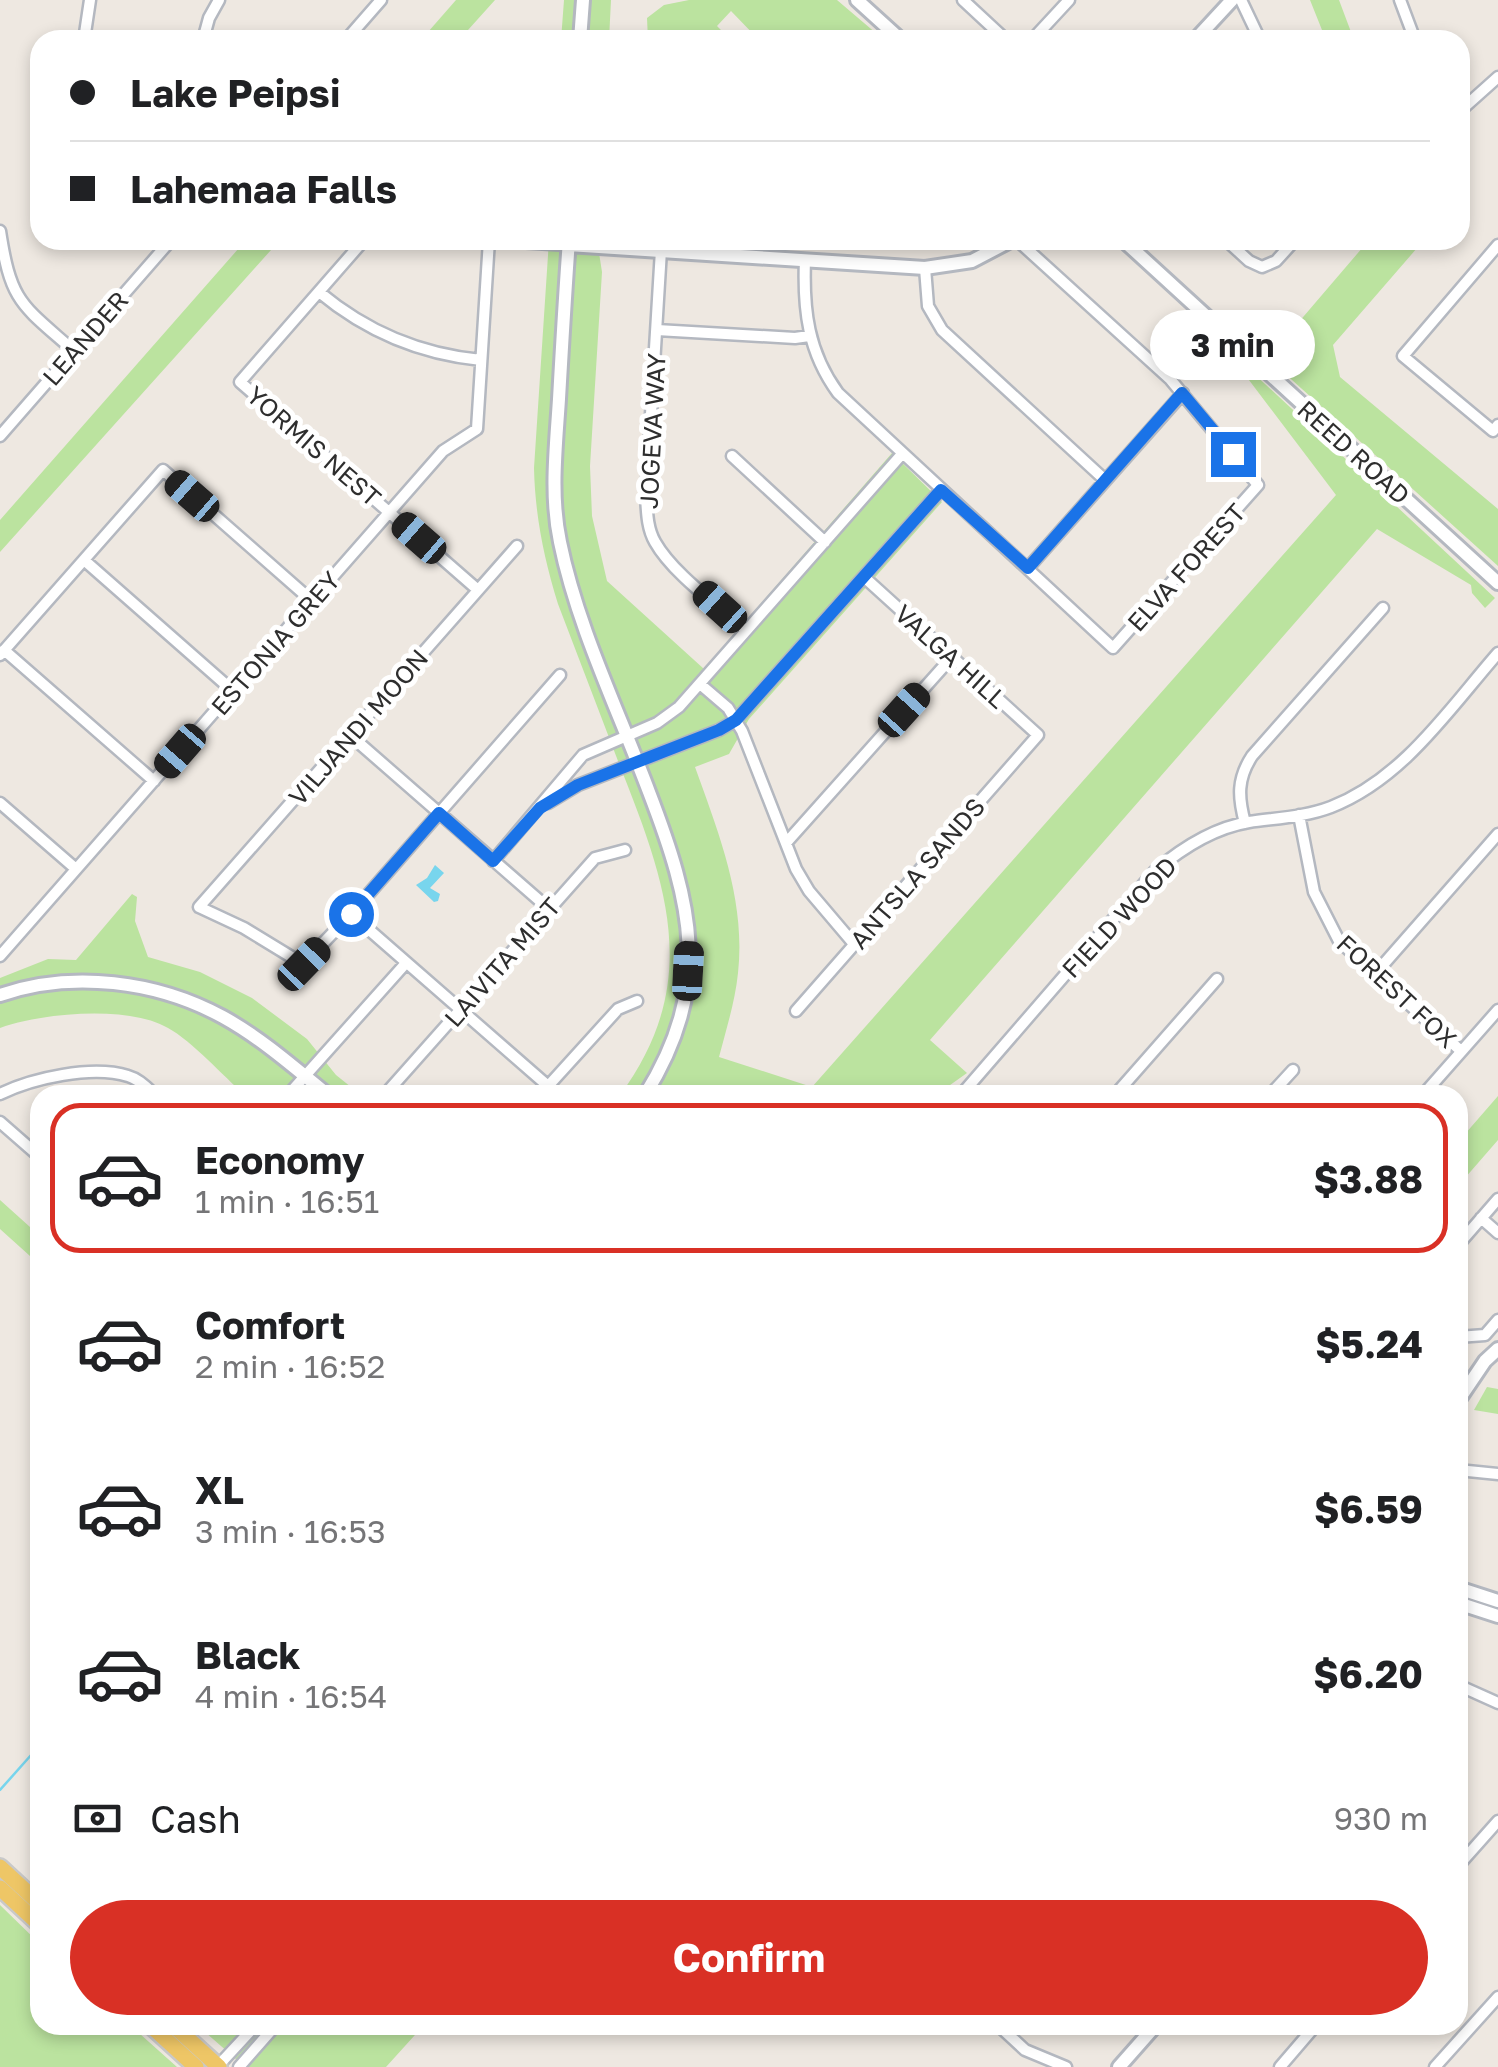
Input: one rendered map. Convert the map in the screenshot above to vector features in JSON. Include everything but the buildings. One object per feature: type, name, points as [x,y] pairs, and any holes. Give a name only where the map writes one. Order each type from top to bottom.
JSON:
[{"type":"main road","points":[[0,1868],[30,1895]]},
{"type":"main road","points":[[0,1888],[30,1916]]},
{"type":"main road","points":[[161,2035],[196,2067]]},
{"type":"main road","points":[[184,2035],[219,2066]]},
{"type":"street","points":[[86,30],[90,0]]},
{"type":"street","points":[[206,30],[219,0]]},
{"type":"street","points":[[355,30],[381,0]]},
{"type":"street","points":[[581,30],[583,0]]},
{"type":"street","points":[[857,0],[891,30]]},
{"type":"street","points":[[963,0],[995,30]]},
{"type":"street","points":[[1041,30],[1069,0]]},
{"type":"street","points":[[1204,30],[1232,0]]},
{"type":"street","points":[[1241,0],[1255,30]]},
{"type":"street","points":[[1400,0],[1411,30]]},
{"type":"street","points":[[1470,103],[1498,77]]},
{"type":"street","points":[[0,231],[13,291],[30,312],[74,351]]},
{"type":"street","points":[[1495,428],[1403,356],[1498,246]]},
{"type":"street","name":"LEANDER","points":[[0,436],[162,250]]},
{"type":"street","points":[[355,250],[319,292],[344,313],[403,343],[429,352],[481,360],[486,250]]},
{"type":"street","points":[[568,250],[554,465],[558,524],[576,598],[676,861],[690,938],[678,1024],[650,1085]]},
{"type":"street","points":[[662,250],[925,268],[972,261],[995,250]]},
{"type":"street","name":"JOGEVA WAY","points":[[662,250],[647,521],[653,540],[666,559],[746,631]]},
{"type":"street","points":[[804,260],[803,296],[809,336],[838,393],[1028,568],[1182,393],[1026,250]]},
{"type":"street","name":"REED ROAD","points":[[1134,250],[1498,583]]},
{"type":"street","points":[[1237,250],[1250,262],[1266,267],[1285,250]]},
{"type":"street","points":[[925,268],[928,306],[942,330],[1105,480]]},
{"type":"street","name":"YORMIS NEST","points":[[319,292],[240,382],[478,590]]},
{"type":"street","points":[[657,330],[809,336]]},
{"type":"street","name":"ESTONIA GREY","points":[[0,956],[442,451],[477,429],[481,360]]},
{"type":"street","name":"ELVA FOREST","points":[[1028,568],[1113,648],[1258,485],[1182,393]]},
{"type":"street","points":[[493,861],[583,755],[657,723],[679,707],[902,454]]},
{"type":"street","points":[[732,456],[825,542]]},
{"type":"street","points":[[154,781],[2,653],[163,470],[312,601]]},
{"type":"street","points":[[540,808],[578,785],[736,720],[941,490]]},
{"type":"street","name":"VILJANDI MOON","points":[[351,914],[304,964],[200,907],[516,546]]},
{"type":"street","points":[[84,560],[232,691]]},
{"type":"street","name":"VALGA HILL","points":[[864,577],[1038,735]]},
{"type":"street","points":[[1245,823],[1239,786],[1242,771],[1382,608]]},
{"type":"street","name":"FIELD WOOD","points":[[970,1085],[1155,871],[1196,842],[1245,823],[1299,815],[1345,801],[1393,770],[1498,653]]},
{"type":"street","points":[[786,843],[952,657]]},
{"type":"street","points":[[538,1085],[351,914],[560,675]]},
{"type":"street","points":[[700,684],[736,720],[809,892],[854,944]]},
{"type":"street","name":"ANTSLA SANDS","points":[[796,1011],[1038,735]]},
{"type":"street","points":[[351,736],[548,908]]},
{"type":"street","points":[[0,803],[76,870]]},
{"type":"street","name":"FOREST FOX","points":[[1299,815],[1323,914],[1340,941],[1461,1052]]},
{"type":"street","points":[[1375,974],[1498,834]]},
{"type":"street","name":"LAIVITA MIST","points":[[393,1085],[595,858],[625,850]]},
{"type":"street","points":[[297,1085],[406,963]]},
{"type":"street","points":[[1124,1085],[1217,979]]},
{"type":"street","points":[[0,995],[80,981],[139,987],[164,994],[222,1017],[316,1085]]},
{"type":"street","points":[[549,1085],[618,1009],[638,1001]]},
{"type":"street","points":[[1432,1085],[1498,1010]]},
{"type":"street","points":[[1279,1085],[1292,1070]]},
{"type":"street","points":[[0,1094],[38,1080],[88,1074],[128,1076],[140,1085]]},
{"type":"street","points":[[0,1122],[30,1148]]},
{"type":"street","points":[[1468,1233],[1498,1199]]},
{"type":"street","points":[[1481,1218],[1498,1233]]},
{"type":"street","points":[[1468,1336],[1485,1335],[1498,1320]]},
{"type":"street","points":[[1468,1385],[1498,1349]]},
{"type":"street","points":[[1468,1471],[1498,1474]]},
{"type":"street","points":[[1468,1591],[1498,1601]]},
{"type":"street","points":[[1468,1606],[1498,1616]]},
{"type":"street","points":[[1468,1689],[1498,1703]]},
{"type":"street","points":[[1468,1855],[1498,1821]]},
{"type":"street","points":[[1468,2030],[1498,1997]]},
{"type":"street","points":[[219,2066],[247,2035]]},
{"type":"street","points":[[239,2067],[267,2035]]},
{"type":"street","points":[[1009,2035],[1025,2050],[1066,2067]]},
{"type":"street","points":[[1119,2067],[1147,2035]]},
{"type":"street","points":[[1280,2067],[1307,2035]]},
{"type":"street","points":[[1435,2067],[1464,2035]]},
{"type":"green space","points":[[456,0],[495,0],[468,30],[430,30]]},
{"type":"green space","points":[[564,0],[611,0],[610,30],[562,30]]},
{"type":"green space","points":[[689,0],[837,0],[872,30],[749,30],[731,11],[717,26],[721,30],[648,30],[647,18],[664,5]]},
{"type":"green space","points":[[1310,0],[1339,0],[1350,30],[1322,30]]},
{"type":"green space","points":[[237,250],[271,250],[0,552],[0,520]]},
{"type":"green space","points":[[548,250],[599,250],[602,272],[590,466],[592,516],[607,581],[704,669],[892,453],[942,502],[749,719],[729,754],[695,767],[728,868],[738,920],[737,984],[719,1057],[806,1085],[626,1085],[646,1053],[662,1011],[669,970],[662,889],[635,805],[558,604],[541,537],[534,468]]},
{"type":"green space","points":[[1360,250],[1415,250],[1333,345],[1340,377],[1498,509],[1498,566],[1271,361],[1274,351]]},
{"type":"green space","points":[[1221,343],[1495,598],[1485,608],[1472,593],[1471,585],[1377,529],[930,1040],[967,1073],[950,1085],[814,1085],[1336,495]]},
{"type":"green space","points":[[132,894],[137,897],[135,921],[148,957],[200,972],[252,998],[307,1039],[348,1085],[234,1085],[177,1034],[131,1016],[61,1015],[0,1028],[0,978],[48,959],[76,960]]},
{"type":"green space","points":[[1498,1096],[1498,1140],[1468,1174],[1468,1130]]},
{"type":"green space","points":[[0,1200],[30,1227],[30,1256],[0,1229]]},
{"type":"green space","points":[[1487,1387],[1498,1389],[1498,1414],[1474,1410]]},
{"type":"green space","points":[[0,1905],[30,1934],[30,2035],[141,2035],[177,2067],[0,2067]]},
{"type":"green space","points":[[208,2035],[415,2035],[386,2067],[245,2067]]},
{"type":"water","points":[[435,865],[444,873],[430,888],[440,894],[434,902],[416,885],[427,878]]},
{"type":"waterway","points":[[0,1790],[30,1756]]},
{"type":"route","points":[[351,914],[439,813],[493,861],[540,808],[578,785],[736,720],[941,490],[1028,568],[1182,393],[1233,454]]}]
